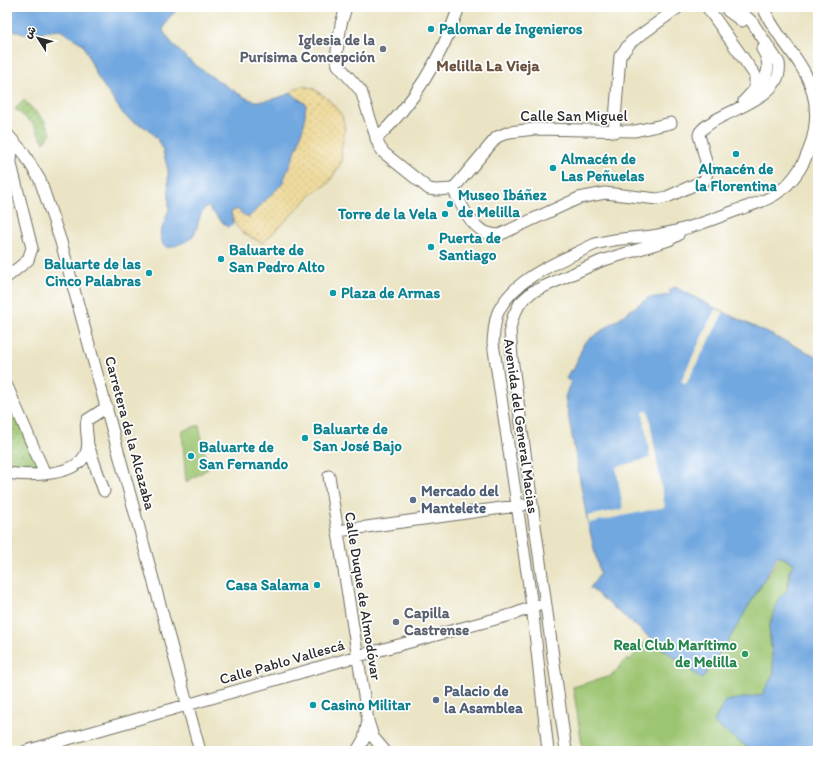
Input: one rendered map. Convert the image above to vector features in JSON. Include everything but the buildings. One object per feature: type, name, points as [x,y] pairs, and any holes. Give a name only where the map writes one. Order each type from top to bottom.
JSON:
[{"type":"street","points":[[346,7],[341,24],[336,58],[338,65],[361,91],[376,138],[384,153],[429,189],[453,189],[474,225],[489,235],[499,235],[579,198],[605,193],[625,194],[645,198],[667,197],[705,180],[708,169],[699,135],[702,129],[702,124],[705,119],[751,96],[755,89],[756,82],[755,75],[747,62],[707,7]]},
{"type":"street","points":[[376,138],[398,117],[439,55],[459,7]]},
{"type":"street","points":[[614,132],[620,56],[631,42],[679,7]]},
{"type":"street","points":[[726,7],[728,11],[747,26],[767,57],[768,70],[758,91],[746,105]]},
{"type":"street","points":[[702,129],[746,105],[776,84],[780,71],[779,63],[752,22],[736,7]]},
{"type":"street","points":[[756,7],[804,82],[808,96],[810,114],[807,138],[798,161],[782,180],[759,202]]},
{"type":"street","points":[[689,228],[759,202],[781,190],[801,165],[811,142],[815,116],[813,92],[809,80],[763,7]]},
{"type":"street","points":[[768,70],[780,71]]},
{"type":"street","name":"Calle San Miguel","points":[[453,189],[497,137],[509,132],[535,129],[614,132],[635,131],[671,124]]},
{"type":"street","points":[[7,277],[28,260],[32,248],[11,164],[10,137]]},
{"type":"street","name":"Carretera de la Alcazaba","points":[[10,137],[23,152],[40,180],[61,242],[200,751]]},
{"type":"street","name":"Avenida del General Macias","points":[[548,751],[532,606],[493,343],[494,328],[498,311],[508,296],[523,282],[597,243],[639,238],[689,228]]},
{"type":"street","name":"Avenida del General Macias","points":[[566,751],[512,358],[510,329],[513,317],[520,303],[532,292],[603,260],[670,240],[689,228]]},
{"type":"street","points":[[597,243],[607,244],[610,249],[610,255],[603,260],[592,255],[591,250],[597,243]]},
{"type":"street","points":[[7,386],[45,474]]},
{"type":"street","points":[[104,491],[88,445],[85,426],[87,420],[107,407]]},
{"type":"street","points":[[7,473],[56,473],[78,464],[84,459],[88,445]]},
{"type":"street","name":"Calle Duque de Almodóvar","points":[[330,476],[368,720],[373,737],[385,751]]},
{"type":"street","points":[[338,531],[533,503]]},
{"type":"street","name":"Calle Pablo Vallescá","points":[[32,750],[358,656],[514,614],[545,602]]},
{"type":"street","name":"Calle Duque de Almodóvar","points":[[357,751],[364,739],[368,720]]},
{"type":"green space","points":[[24,100],[44,120],[51,133],[44,143],[33,124],[15,109]]},
{"type":"green space","points":[[7,386],[45,474],[7,473]]},
{"type":"green space","points":[[199,425],[208,469],[186,482],[182,431]]},
{"type":"green space","name":"Real Club Marítimo de Melilla","points":[[780,556],[794,564],[789,571],[787,591],[779,598],[769,628],[774,673],[762,695],[725,701],[713,723],[753,751],[583,751],[573,687],[611,676],[628,658],[629,661],[647,640],[663,649],[702,679]]},
{"type":"sand","points":[[303,86],[314,89],[328,99],[342,115],[345,128],[341,151],[342,161],[328,184],[312,194],[263,243],[242,232],[235,224],[231,212],[238,209],[249,217],[263,202],[306,104],[291,93],[296,88]]},
{"type":"water","points":[[7,7],[181,7],[170,17],[163,31],[169,40],[192,63],[251,100],[269,100],[291,93],[306,104],[304,124],[298,145],[282,184],[249,217],[242,214],[238,209],[231,212],[233,223],[228,228],[207,206],[200,217],[195,233],[190,239],[169,248],[163,245],[160,234],[169,209],[168,170],[161,144],[152,133],[124,115],[98,78],[83,44],[60,30],[23,34],[7,28]]},
{"type":"water","points":[[675,287],[715,308],[818,357],[818,751],[753,751],[713,723],[725,701],[762,695],[774,673],[769,628],[779,598],[787,591],[790,577],[789,571],[794,563],[778,555],[730,638],[702,679],[590,588],[600,574],[587,519],[565,397],[571,381],[566,379],[570,370],[573,371],[584,343],[648,298],[670,295],[670,289]]},
{"type":"pier","points":[[715,309],[724,312],[686,384],[681,381]]},
{"type":"pier","points":[[648,410],[665,507],[589,523],[587,516],[623,509],[616,467],[650,458],[643,412]]},
{"type":"place","name":"Palomar de Ingenieros","points":[[431,29]]},
{"type":"place","name":"Iglesia de la Purísima Concepción","points":[[383,49]]},
{"type":"place","name":"Almacén de la Florentina","points":[[736,154]]},
{"type":"place","name":"Almacén de Las Peñuelas","points":[[553,168]]},
{"type":"place","name":"Museo Ibáñez de Melilla","points":[[450,204]]},
{"type":"place","name":"Torre de la Vela","points":[[445,214]]},
{"type":"place","name":"Puerta de Santiago","points":[[431,247]]},
{"type":"place","name":"Baluarte de San Pedro Alto","points":[[221,259]]},
{"type":"place","name":"Baluarte de las Cinco Palabras","points":[[149,273]]},
{"type":"place","name":"Plaza de Armas","points":[[333,293]]},
{"type":"place","name":"Baluarte de San José Bajo","points":[[305,438]]},
{"type":"place","name":"Baluarte de San Fernando","points":[[191,456]]},
{"type":"place","name":"Mercado del Mantelete","points":[[413,500]]},
{"type":"place","name":"Casa Salama","points":[[317,585]]},
{"type":"place","name":"Capilla Castrense","points":[[396,622]]},
{"type":"place","name":"Real Club Marítimo de Melilla","points":[[745,654]]},
{"type":"place","name":"Palacio de la Asamblea","points":[[436,700]]},
{"type":"place","name":"Casino Militar","points":[[313,705]]},
{"type":"district","name":"Melilla La Vieja","points":[[488,65]]}]
